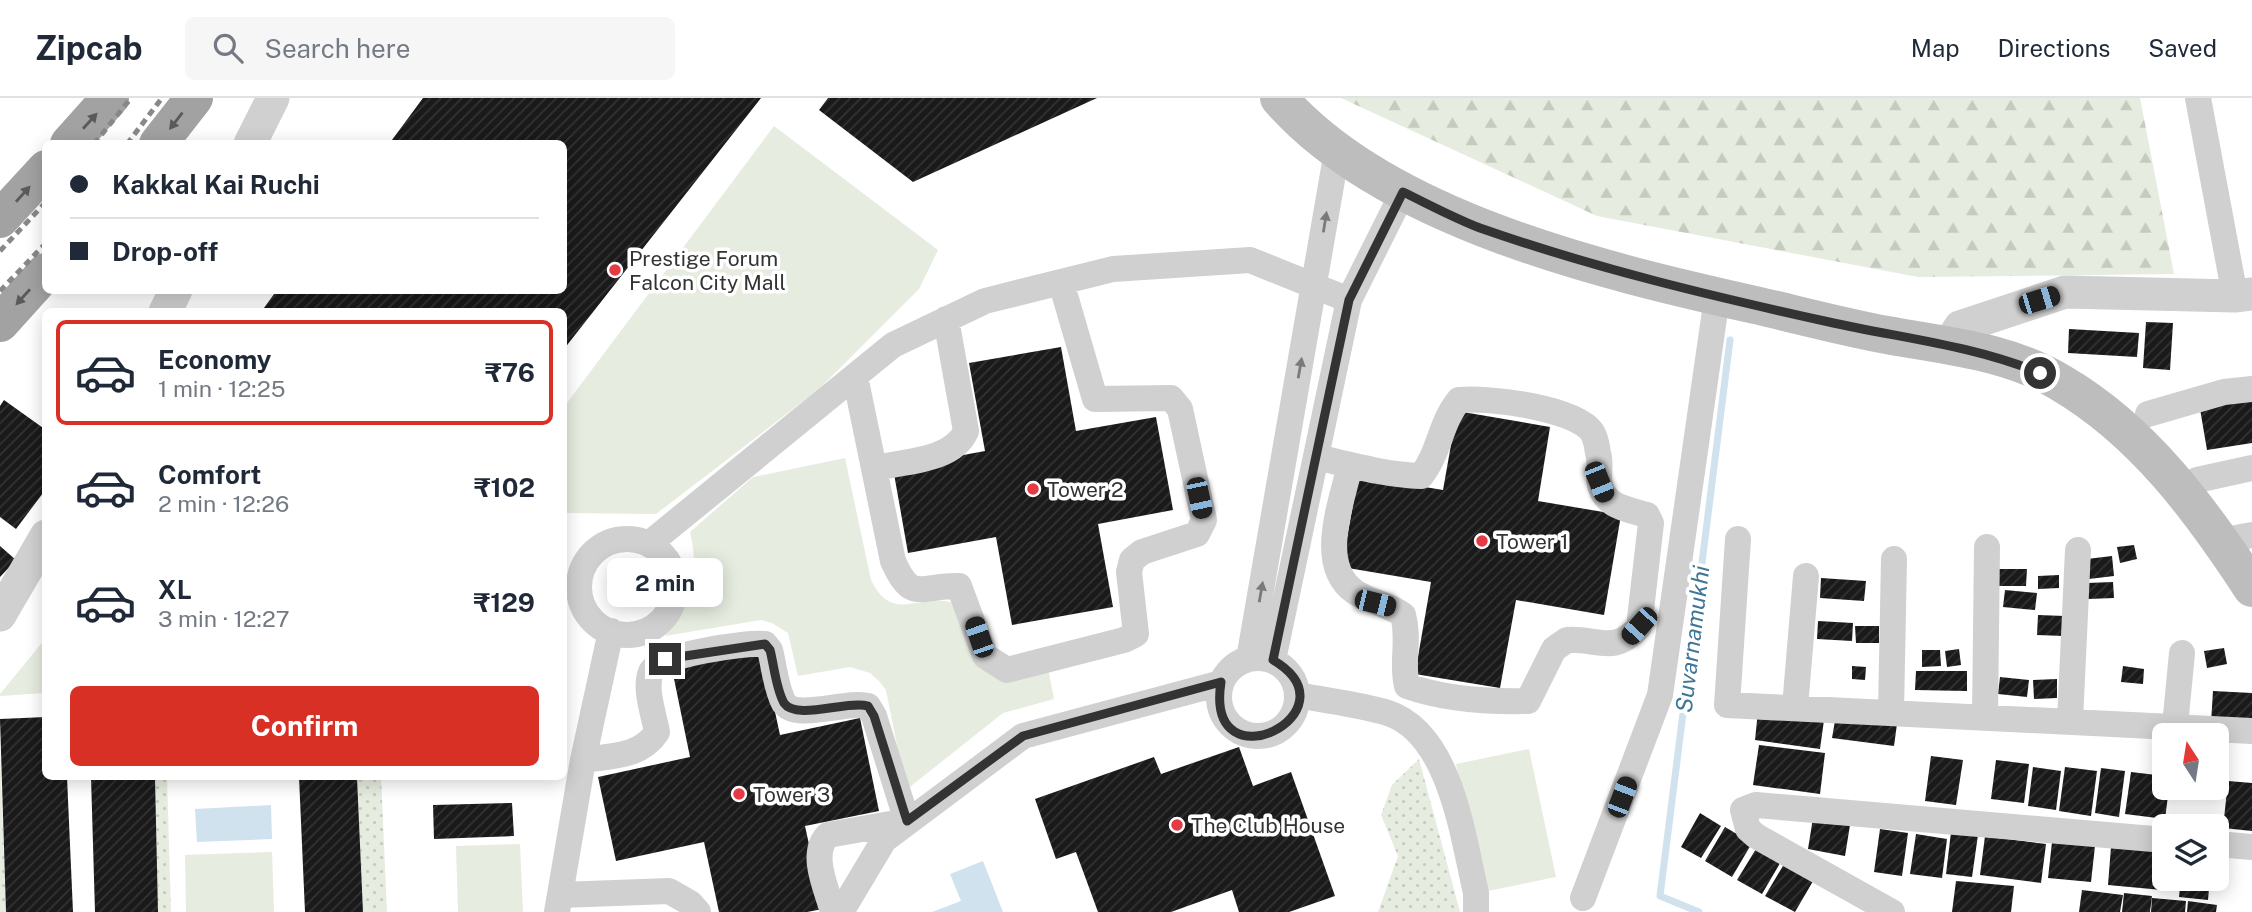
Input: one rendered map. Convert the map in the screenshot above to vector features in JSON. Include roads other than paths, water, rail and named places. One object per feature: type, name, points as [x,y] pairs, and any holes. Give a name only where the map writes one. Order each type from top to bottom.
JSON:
[{"type":"highway","points":[[73,140],[110,98]]},
{"type":"highway","points":[[161,140],[194,98]]},
{"type":"highway","points":[[0,219],[42,173]]},
{"type":"highway","points":[[0,323],[42,276]]},
{"type":"main road","points":[[1279,98],[1299,121],[1337,152],[1403,192],[1478,227],[1611,269],[1717,297],[1886,335],[1954,336],[2060,382],[2111,417],[2148,450],[2172,478],[2252,588]]},
{"type":"main road","points":[[1296,98],[1340,137],[1394,170],[1494,218],[1554,240],[1677,276],[1954,336],[2113,391],[2148,414],[2247,545]]},
{"type":"street","points":[[252,140],[273,98]]},
{"type":"street","points":[[1954,336],[2065,292],[2244,295],[2198,98]]},
{"type":"street","points":[[1261,659],[1314,289],[1337,152]]},
{"type":"street","points":[[1261,659],[1316,457],[1349,300],[1403,192]]},
{"type":"street","points":[[650,543],[892,345],[985,301],[1113,269],[1250,260],[1314,289],[1349,300]]},
{"type":"street","points":[[855,376],[893,561],[903,584],[915,590],[958,586],[985,656],[1007,670],[1124,640],[1136,634],[1129,572],[1132,560],[1142,552],[1197,534],[1204,520],[1180,409],[1171,398],[1095,399],[1061,282]]},
{"type":"street","points":[[1583,898],[1660,695],[1717,297]]},
{"type":"street","points":[[876,468],[950,451],[961,443],[966,431],[946,320]]},
{"type":"street","points":[[2148,414],[2224,392],[2252,389]]},
{"type":"street","points":[[1316,457],[1398,475],[1421,476],[1434,460],[1446,415],[1460,400],[1485,397],[1580,419],[1594,434],[1600,459],[1599,482],[1606,499],[1618,506],[1647,515],[1651,523],[1639,626],[1628,639],[1609,645],[1567,640],[1555,649],[1528,701],[1504,702],[1424,692],[1407,686],[1404,674],[1408,642],[1404,615],[1351,589],[1342,581],[1334,564],[1336,534],[1350,465]]},
{"type":"street","points":[[2197,480],[2252,468]]},
{"type":"street","points":[[618,538],[650,543],[670,562],[677,589],[668,615],[647,632],[619,636],[588,619],[570,585],[589,554],[618,538]]},
{"type":"street","points":[[1738,539],[1727,705],[2152,725]]},
{"type":"street","points":[[1984,717],[1987,547]]},
{"type":"street","points":[[2070,721],[2078,550]]},
{"type":"street","points":[[1891,712],[1894,559]]},
{"type":"street","points":[[0,615],[38,566]]},
{"type":"street","points":[[1795,707],[1806,576]]},
{"type":"street","points":[[611,631],[583,760],[559,903],[669,891],[690,903],[698,912]]},
{"type":"street","points":[[583,760],[635,752],[649,745],[657,732],[649,684],[651,671],[657,663],[704,652],[765,644],[770,650],[784,702],[791,709],[803,711],[858,703],[868,706],[874,716],[907,821]]},
{"type":"street","points":[[2175,723],[2182,653]]},
{"type":"street","points":[[1261,659],[1291,674],[1298,695],[1293,716],[1277,732],[1255,737],[1244,735],[1227,722],[1218,701],[1221,682],[1232,667],[1261,659]]},
{"type":"street","points":[[841,912],[884,839],[1023,736],[1221,682]]},
{"type":"street","points":[[1414,729],[1424,692]]},
{"type":"street","points":[[1298,695],[1390,714],[1420,732],[1449,780],[1476,893],[1476,912]]},
{"type":"street","points":[[2230,730],[2252,731]]},
{"type":"street","points":[[1892,912],[1756,836],[1748,830],[1743,810],[1756,805],[2152,839]]},
{"type":"street","points":[[833,912],[818,853],[821,842],[828,835],[907,821]]},
{"type":"street","points":[[2229,845],[2252,847]]},
{"type":"water","points":[[271,805],[272,839],[197,842],[195,809]]},
{"type":"water","points":[[983,861],[1003,912],[932,912],[961,901],[950,874]]},
{"type":"waterway","name":"Suvarnamukhi","points":[[1699,912],[1660,896],[1730,340]]},
{"type":"railway","points":[[97,140],[131,98]]},
{"type":"railway","points":[[130,140],[162,98]]},
{"type":"railway","points":[[0,251],[42,206]]},
{"type":"railway","points":[[0,291],[42,247]]},
{"type":"place","name":"Prestige Forum Falcon City Mall","points":[[615,270]]},
{"type":"place","name":"Tower 2","points":[[1033,489]]},
{"type":"place","name":"Tower 1","points":[[1482,541]]},
{"type":"place","name":"Tower 3","points":[[739,794]]},
{"type":"place","name":"The Club House","points":[[1177,825]]}]
